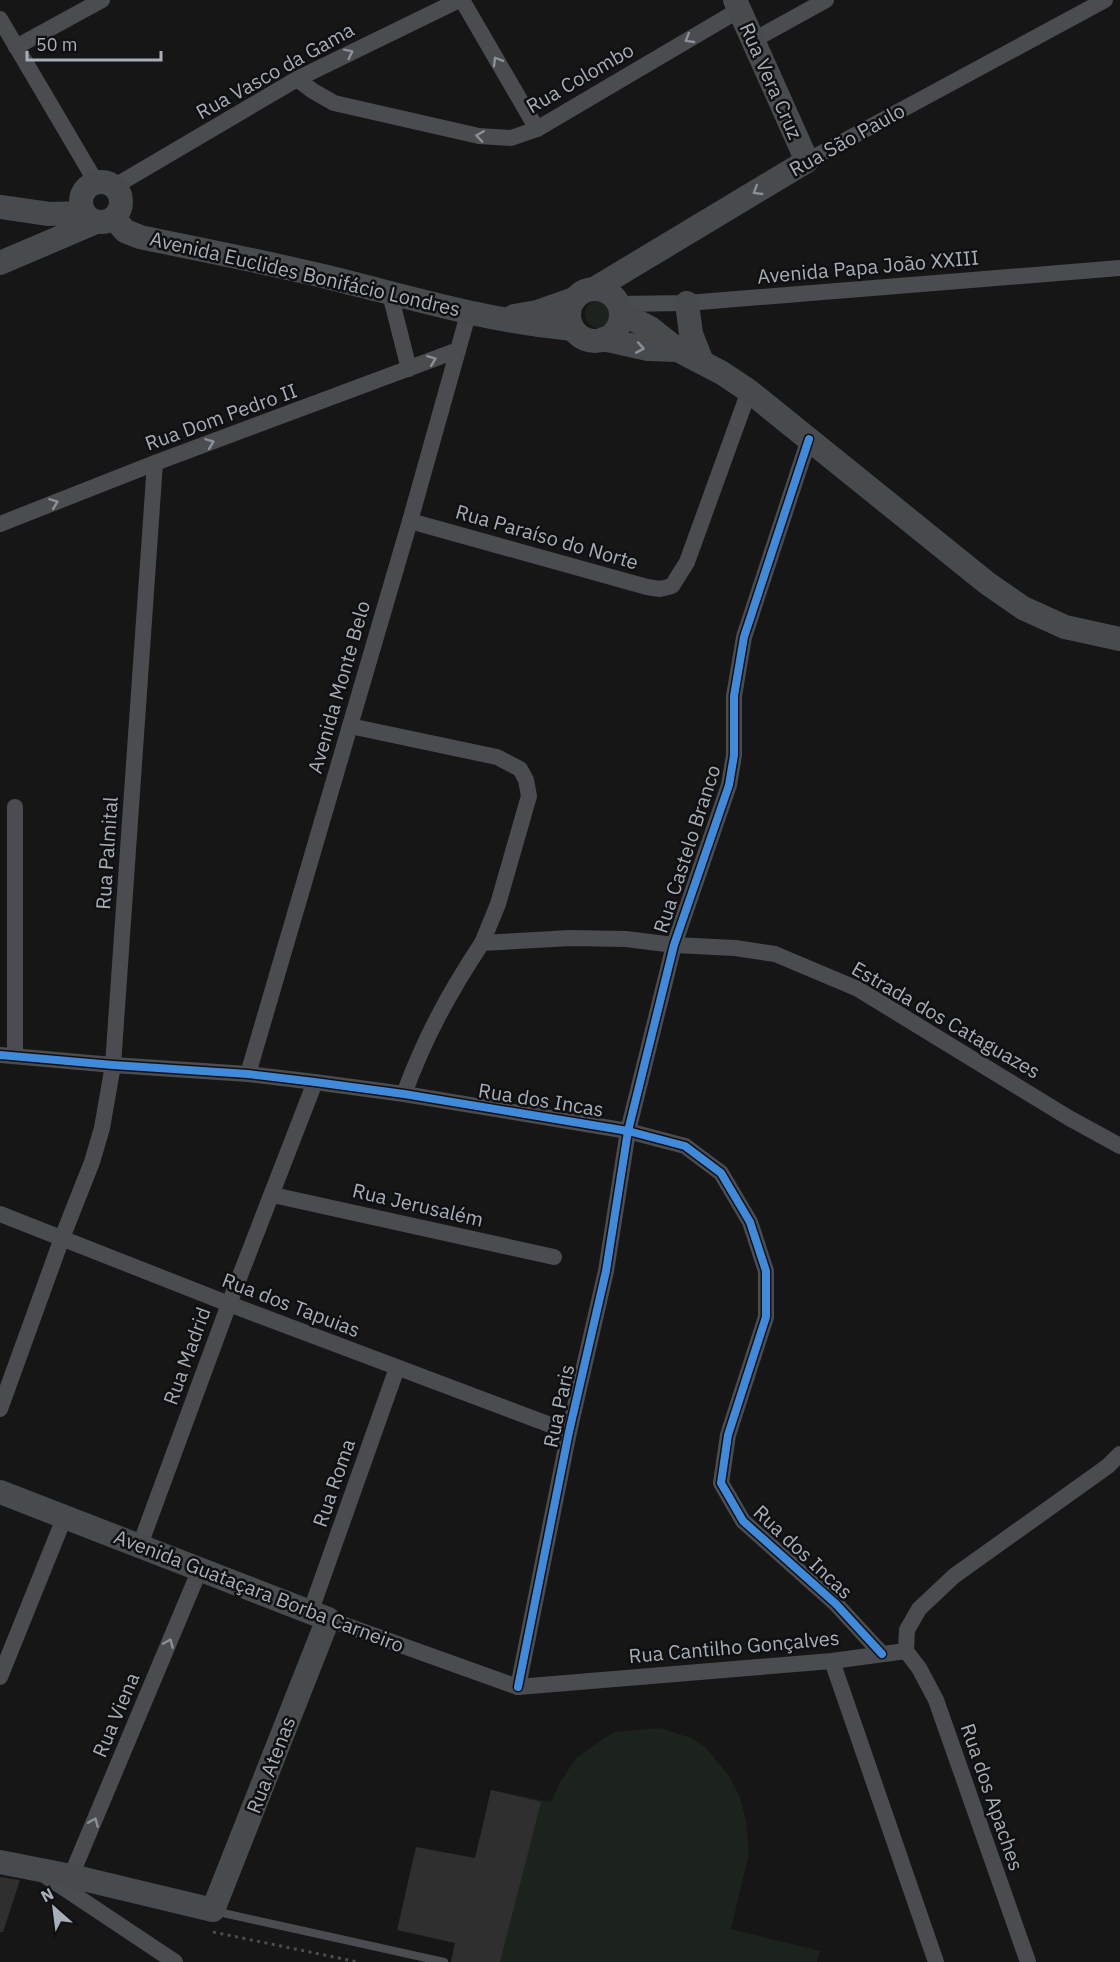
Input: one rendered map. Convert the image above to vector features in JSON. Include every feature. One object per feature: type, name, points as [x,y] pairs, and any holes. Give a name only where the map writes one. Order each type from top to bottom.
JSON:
[{"type":"street","points":[[16,47],[102,0]]},
{"type":"street","points":[[460,0],[537,129]]},
{"type":"street","name":"Rua Vasco da Gama","points":[[105,184],[297,79],[460,0]]},
{"type":"street","points":[[752,41],[826,0]]},
{"type":"street","name":"Rua São Paulo","points":[[584,294],[807,161],[1105,0]]},
{"type":"street","name":"Rua Colombo","points":[[297,79],[334,103],[479,136],[511,138],[537,129],[737,5]]},
{"type":"street","name":"Rua Vera Cruz","points":[[737,5],[807,161]]},
{"type":"street","points":[[0,19],[105,184],[120,193],[122,202],[120,211],[98,217],[0,263]]},
{"type":"street","points":[[98,217],[80,204],[82,194],[87,186],[105,184]]},
{"type":"street","points":[[0,207],[49,214],[98,217]]},
{"type":"street","name":"Avenida Euclides Bonifácio Londres","points":[[98,217],[140,237],[327,277],[390,294],[524,324],[573,328]]},
{"type":"street","name":"Avenida Papa João XXIII","points":[[620,309],[1120,268]]},
{"type":"street","points":[[390,294],[409,369]]},
{"type":"street","points":[[678,350],[648,349],[603,339],[586,339],[573,328],[569,317],[571,307],[584,294],[610,294],[620,309],[650,328],[678,350],[749,391],[987,583],[1023,608],[1065,627],[1120,639]]},
{"type":"street","name":"Avenida Euclides Bonifácio Londres","points":[[502,318],[526,314],[584,294]]},
{"type":"street","points":[[687,303],[691,334],[702,362]]},
{"type":"street","points":[[603,339],[617,330],[620,309]]},
{"type":"street","name":"Avenida Monte Belo","points":[[248,1074],[469,311]]},
{"type":"street","name":"Rua Dom Pedro II","points":[[0,524],[458,350]]},
{"type":"street","name":"Rua Paraíso do Norte","points":[[410,521],[647,587],[660,589],[672,586],[681,576],[687,562],[749,391]]},
{"type":"street","name":"Rua Castelo Branco","points":[[628,1131],[674,945],[729,785],[734,755],[734,696],[744,637],[809,439]]},
{"type":"street","name":"Rua Palmital","points":[[0,1409],[92,1162],[99,1139],[113,1065],[155,464]]},
{"type":"street","points":[[350,726],[496,757],[520,769],[526,780],[529,796],[498,904],[482,943],[452,988],[434,1022],[404,1094]]},
{"type":"street","points":[[8,1055],[15,807]]},
{"type":"street","name":"Estrada dos Cataguazes","points":[[482,943],[570,938],[626,939],[674,945],[735,948],[775,954],[858,989],[1069,1118],[1120,1146]]},
{"type":"street","name":"Rua dos Incas","points":[[8,1055],[248,1074],[315,1082],[404,1094],[628,1131],[685,1146],[721,1173],[750,1222],[766,1271],[766,1317],[728,1435],[721,1483],[742,1521],[836,1604],[882,1654]]},
{"type":"street","name":"Rua Madrid","points":[[140,1545],[229,1304],[315,1082]]},
{"type":"street","name":"Rua Paris","points":[[518,1687],[569,1432],[606,1271],[628,1131]]},
{"type":"street","name":"Rua Jerusalém","points":[[273,1195],[554,1257]]},
{"type":"street","name":"Rua dos Tapuias","points":[[0,1214],[229,1304],[569,1432]]},
{"type":"street","name":"Rua Roma","points":[[319,1616],[397,1368]]},
{"type":"street","points":[[906,1651],[907,1630],[919,1609],[954,1576],[1108,1466],[1120,1454]]},
{"type":"street","name":"Avenida Guataçara Borba Carneiro","points":[[0,1492],[319,1616],[518,1687]]},
{"type":"street","points":[[0,1677],[65,1516]]},
{"type":"street","name":"Rua Viena","points":[[71,1876],[200,1569]]},
{"type":"street","name":"Rua Atenas","points":[[213,1921],[319,1616]]},
{"type":"street","name":"Rua Cantilho Gonçalves","points":[[518,1687],[832,1660],[906,1651]]},
{"type":"street","name":"Rua dos Apaches","points":[[906,1651],[919,1668],[936,1700],[1028,1962]]},
{"type":"street","points":[[832,1660],[936,1962]]},
{"type":"street","points":[[0,1862],[71,1876],[213,1921]]},
{"type":"street","points":[[38,1870],[175,1962]]},
{"type":"lane","points":[[213,1921],[444,1962]]},
{"type":"path","points":[[213,1921],[358,1962]]},
{"type":"shaded area","points":[[599,300],[609,304],[613,314],[609,324],[599,328],[589,324],[585,314],[589,304]]},
{"type":"shaded area","points":[[660,1728],[691,1738],[705,1747],[729,1776],[739,1795],[746,1820],[749,1853],[731,1929],[820,1951],[817,1962],[451,1962],[491,1790],[551,1802],[576,1758],[614,1732]]},
{"type":"building","points":[[491,1790],[541,1802],[500,1962],[451,1962],[455,1943],[397,1930],[416,1847],[475,1858]]},
{"type":"building","points":[[0,1877],[20,1880],[3,1932],[0,1932]]},
{"type":"cycle path","points":[[518,1687],[569,1432],[606,1271],[628,1131],[674,945],[729,785],[734,755],[734,696],[744,637],[809,439]]},
{"type":"cycle path","points":[[0,1055],[248,1074],[315,1082],[404,1094],[628,1131],[685,1146],[721,1173],[750,1222],[766,1271],[766,1317],[728,1435],[721,1483],[743,1521],[836,1604],[882,1654]]}]
